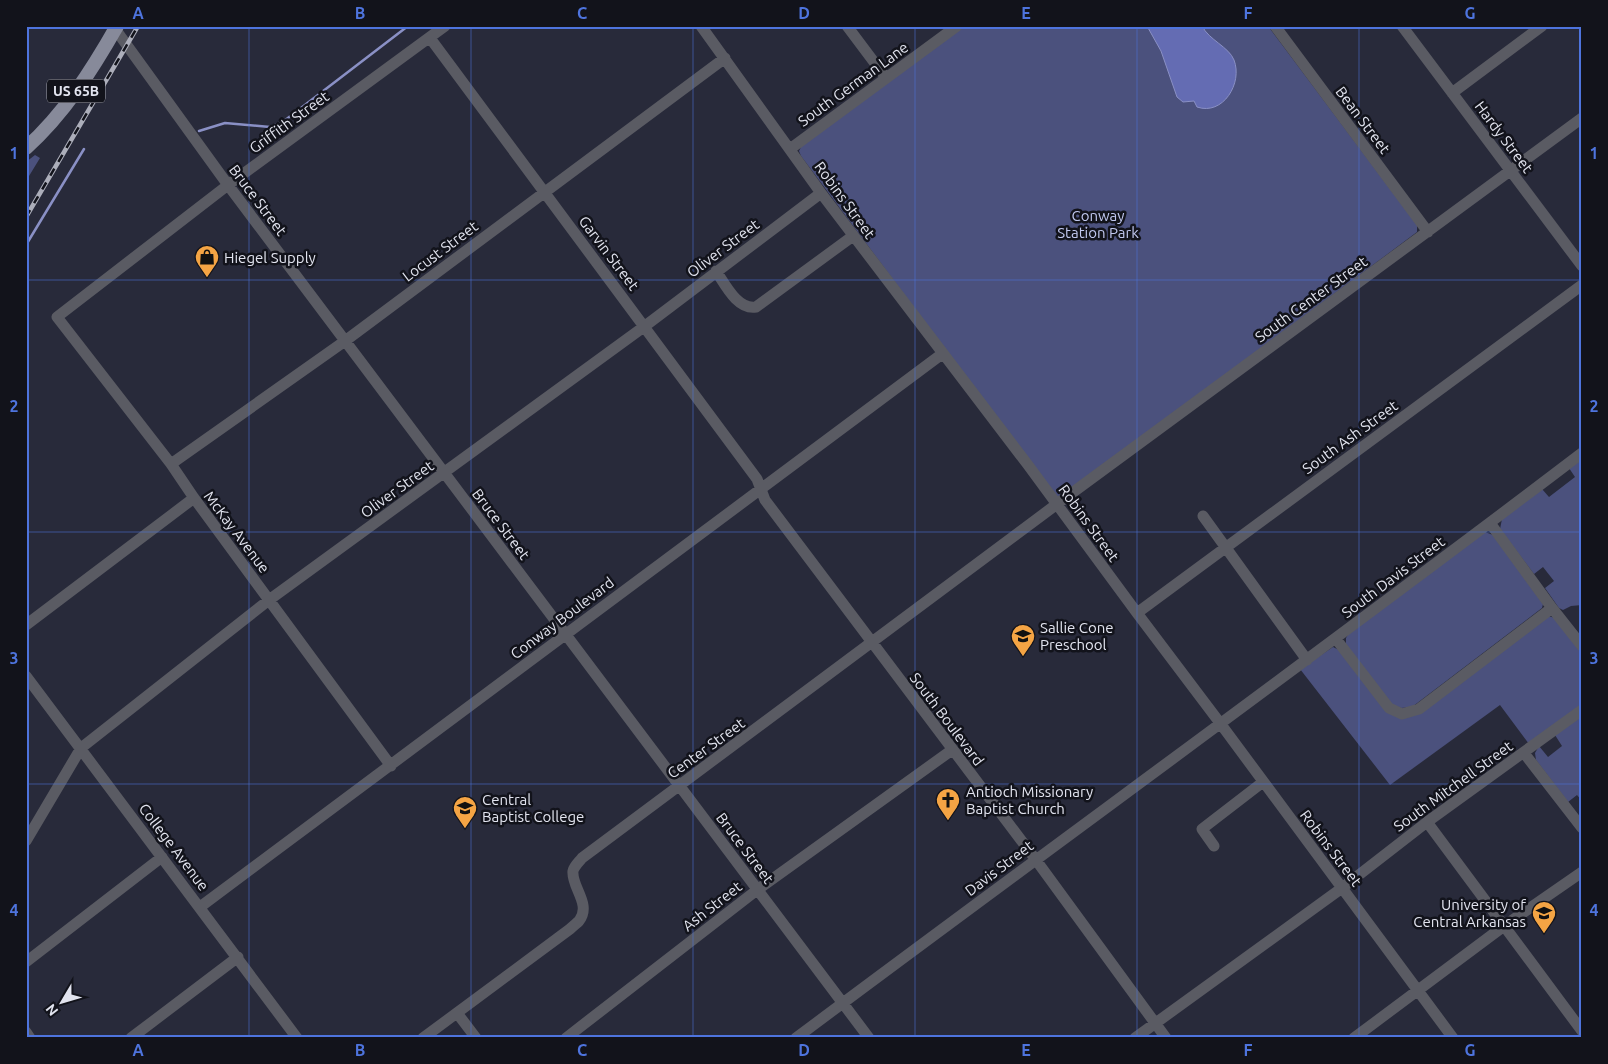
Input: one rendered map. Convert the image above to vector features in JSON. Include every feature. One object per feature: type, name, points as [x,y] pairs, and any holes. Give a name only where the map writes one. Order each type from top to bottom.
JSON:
[{"type":"main road","name":"US 65B","points":[[26,148],[65,107],[86,78],[115,27]]},
{"type":"street","name":"Griffith Street","points":[[57,318],[228,185],[445,26]]},
{"type":"street","name":"Robins Street","points":[[701,26],[821,193],[1057,504],[1453,1038]]},
{"type":"street","points":[[847,26],[886,78]]},
{"type":"street","name":"South German Lane","points":[[790,149],[957,26]]},
{"type":"street","name":"Bean Street","points":[[1275,26],[1428,232]]},
{"type":"street","name":"Hardy Street","points":[[1402,26],[1582,266]]},
{"type":"street","points":[[1452,93],[1542,26]]},
{"type":"street","name":"Bruce Street","points":[[115,27],[228,185],[868,1038]]},
{"type":"street","name":"Garvin Street","points":[[430,38],[757,479],[760,489]]},
{"type":"street","name":"Locust Street","points":[[171,464],[345,341],[725,58]]},
{"type":"street","name":"South Center Street","points":[[1057,504],[1582,118]]},
{"type":"street","name":"Oliver Street","points":[[26,841],[80,748],[270,600],[644,326],[821,193]]},
{"type":"street","points":[[716,272],[738,302],[750,308],[756,307],[853,236]]},
{"type":"street","name":"South Ash Street","points":[[1136,613],[1582,285]]},
{"type":"street","name":"McKay Avenue","points":[[57,318],[171,464],[390,766]]},
{"type":"street","name":"Conway Boulevard","points":[[200,907],[942,354]]},
{"type":"street","name":"South Davis Street","points":[[1220,723],[1336,639],[1582,453]]},
{"type":"street","name":"South Boulevard","points":[[760,489],[765,500],[1036,860],[1166,1038]]},
{"type":"street","points":[[26,625],[194,498]]},
{"type":"street","name":"Center Street","points":[[423,1038],[580,920],[583,913],[583,902],[573,872],[576,864],[1057,504]]},
{"type":"street","points":[[1204,516],[1307,660]]},
{"type":"street","points":[[1490,523],[1582,646]]},
{"type":"street","points":[[1336,639],[1389,708],[1402,714],[1419,709],[1552,608]]},
{"type":"street","name":"College Avenue","points":[[26,676],[297,1038]]},
{"type":"street","name":"South Mitchell Street","points":[[1135,1038],[1342,888],[1427,822],[1582,710]]},
{"type":"street","name":"Davis Street","points":[[796,1038],[1220,723]]},
{"type":"street","name":"Ash Street","points":[[566,1038],[757,890],[952,750]]},
{"type":"street","points":[[1524,753],[1582,828]]},
{"type":"street","points":[[1214,846],[1202,829],[1263,782]]},
{"type":"street","points":[[1427,822],[1582,1031]]},
{"type":"street","points":[[26,962],[162,856]]},
{"type":"street","points":[[1354,1038],[1504,926],[1582,872]]},
{"type":"street","points":[[131,1038],[238,957]]},
{"type":"street","points":[[457,1013],[476,1038]]},
{"type":"street","points":[[26,1032],[30,1038]]},
{"type":"green space","name":"Conway Station Park","points":[[963,26],[1268,26],[1417,225],[1417,232],[1061,498],[1053,494],[799,151],[802,145]]},
{"type":"green space","points":[[35,155],[40,158],[26,181],[26,162]]},
{"type":"green space","points":[[1582,459],[1582,605],[1571,606],[1563,610],[1559,608],[1545,588],[1554,581],[1543,567],[1534,574],[1500,529],[1502,519],[1542,489],[1549,497],[1575,477],[1569,468]]},
{"type":"green space","points":[[1485,532],[1493,535],[1543,604],[1542,608],[1412,707],[1401,708],[1390,704],[1346,645],[1346,638],[1349,633]]},
{"type":"green space","points":[[1548,616],[1555,618],[1582,654],[1582,704],[1529,744],[1500,705],[1390,785],[1300,669],[1333,647],[1339,650],[1402,718]]},
{"type":"green space","points":[[1582,715],[1582,801],[1577,795],[1568,802],[1536,760],[1535,753],[1539,746],[1548,757],[1562,746],[1555,735]]},
{"type":"shaded area","points":[[1147,26],[1202,26],[1209,35],[1228,51],[1234,60],[1236,78],[1229,96],[1215,107],[1206,109],[1197,107],[1194,101],[1183,102],[1177,97],[1161,51]]},
{"type":"waterway","points":[[199,131],[225,123],[270,127],[284,121],[408,26]]},
{"type":"waterway","points":[[26,245],[84,149]]},
{"type":"railway","points":[[26,217],[138,26]]},
{"type":"place","name":"Hiegel Supply","points":[[207,278]]},
{"type":"place","name":"Sallie Cone Preschool","points":[[1023,657]]},
{"type":"place","name":"Antioch Missionary Baptist Church","points":[[948,821]]},
{"type":"place","name":"Central Baptist College","points":[[465,829]]},
{"type":"place","name":"University of Central Arkansas","points":[[1544,934]]}]
